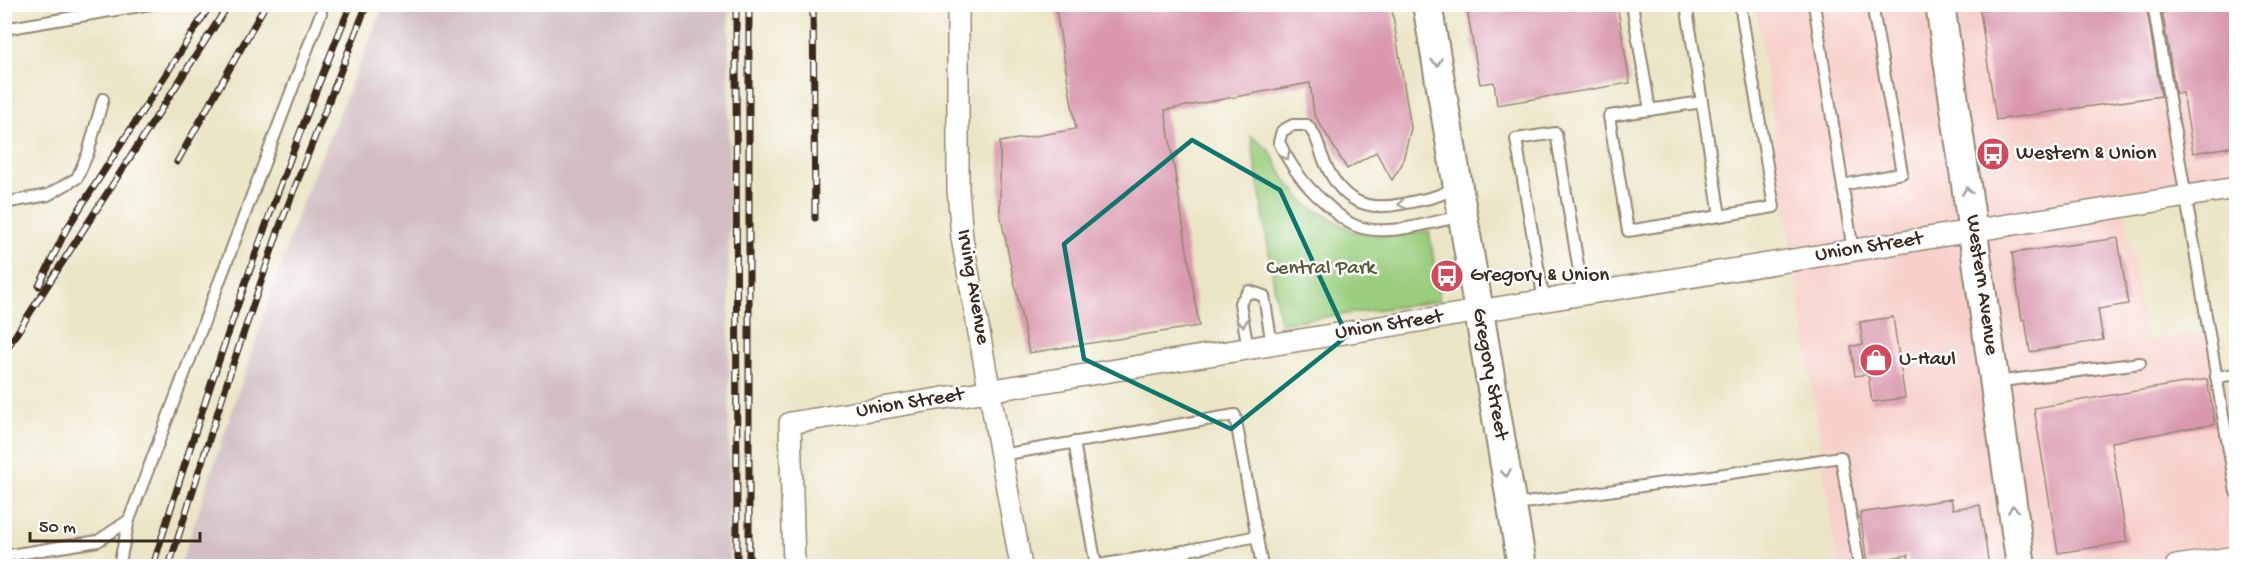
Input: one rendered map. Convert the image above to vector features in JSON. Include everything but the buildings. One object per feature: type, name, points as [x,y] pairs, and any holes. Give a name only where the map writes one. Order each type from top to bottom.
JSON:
[{"type":"main road","name":"Gregory Street","points":[[1427,4],[1521,567]]},
{"type":"main road","name":"Western Avenue","points":[[1940,4],[2021,567]]},
{"type":"street","name":"Irving Avenue","points":[[958,4],[958,189],[962,238],[1021,567]]},
{"type":"street","name":"Union Street","points":[[794,567],[790,423],[2236,188]]},
{"type":"street","points":[[2187,566],[2236,557]]},
{"type":"lane","points":[[4,29],[151,4]]},
{"type":"lane","points":[[1632,4],[1650,110]]},
{"type":"lane","points":[[1686,4],[1720,216]]},
{"type":"lane","points":[[1702,102],[1609,117],[1628,231],[1774,207],[1740,4]]},
{"type":"lane","points":[[1814,4],[1853,251]]},
{"type":"lane","points":[[1843,185],[1902,173],[1872,4]]},
{"type":"lane","points":[[2153,4],[2236,492]]},
{"type":"lane","points":[[119,567],[129,520],[321,13]]},
{"type":"lane","points":[[4,203],[48,195],[77,178],[88,153],[103,99]]},
{"type":"lane","points":[[1457,184],[1447,192],[1392,206],[1374,207],[1361,204],[1348,197],[1333,180],[1316,134],[1307,125],[1293,125],[1282,131],[1279,142],[1288,161],[1310,190],[1338,216],[1357,226],[1371,229],[1403,228],[1462,216]]},
{"type":"lane","points":[[1544,301],[1516,139],[1556,134],[1582,295]]},
{"type":"lane","points":[[1248,349],[1240,303],[1249,291],[1264,297],[1272,345]]},
{"type":"lane","points":[[1994,382],[2140,363]]},
{"type":"lane","points":[[2216,377],[2236,374]]},
{"type":"lane","points":[[1001,455],[1235,415],[1262,567]]},
{"type":"lane","points":[[1074,442],[1094,566],[1257,536]]},
{"type":"lane","points":[[1511,505],[1841,457],[1859,567]]},
{"type":"lane","points":[[4,556],[98,541],[129,520]]},
{"type":"lane","points":[[1184,551],[1188,567]]},
{"type":"lane","points":[[1443,567],[1458,564],[1458,567]]},
{"type":"highlighted area","points":[[1192,140],[1280,190],[1347,336],[1231,429],[1084,359],[1064,244]]},
{"type":"shaded area","points":[[384,5],[729,5],[729,566],[180,566],[300,208]]},
{"type":"shaded area","points":[[1756,5],[2236,5],[2236,172],[2121,192],[2146,341],[2217,330],[2236,432],[2236,566],[1838,566]]},
{"type":"green space","name":"Central Park","points":[[1251,136],[1269,150],[1286,181],[1307,205],[1354,232],[1399,235],[1429,231],[1440,301],[1280,323]]},
{"type":"railway","points":[[39,286],[66,230],[211,4]]},
{"type":"railway","points":[[4,353],[229,4]]},
{"type":"railway","points":[[177,162],[266,4]]},
{"type":"railway","points":[[153,566],[245,283],[296,143],[351,4]]},
{"type":"railway","points":[[169,566],[231,370],[281,223],[367,4]]},
{"type":"railway","points":[[736,4],[737,566]]},
{"type":"railway","points":[[749,4],[749,566]]},
{"type":"railway","points":[[813,4],[815,218]]},
{"type":"place","name":"Western & Union","points":[[1993,154]]},
{"type":"place","name":"Gregory & Union","points":[[1447,276]]},
{"type":"place","name":"U-Haul","points":[[1876,360]]}]
